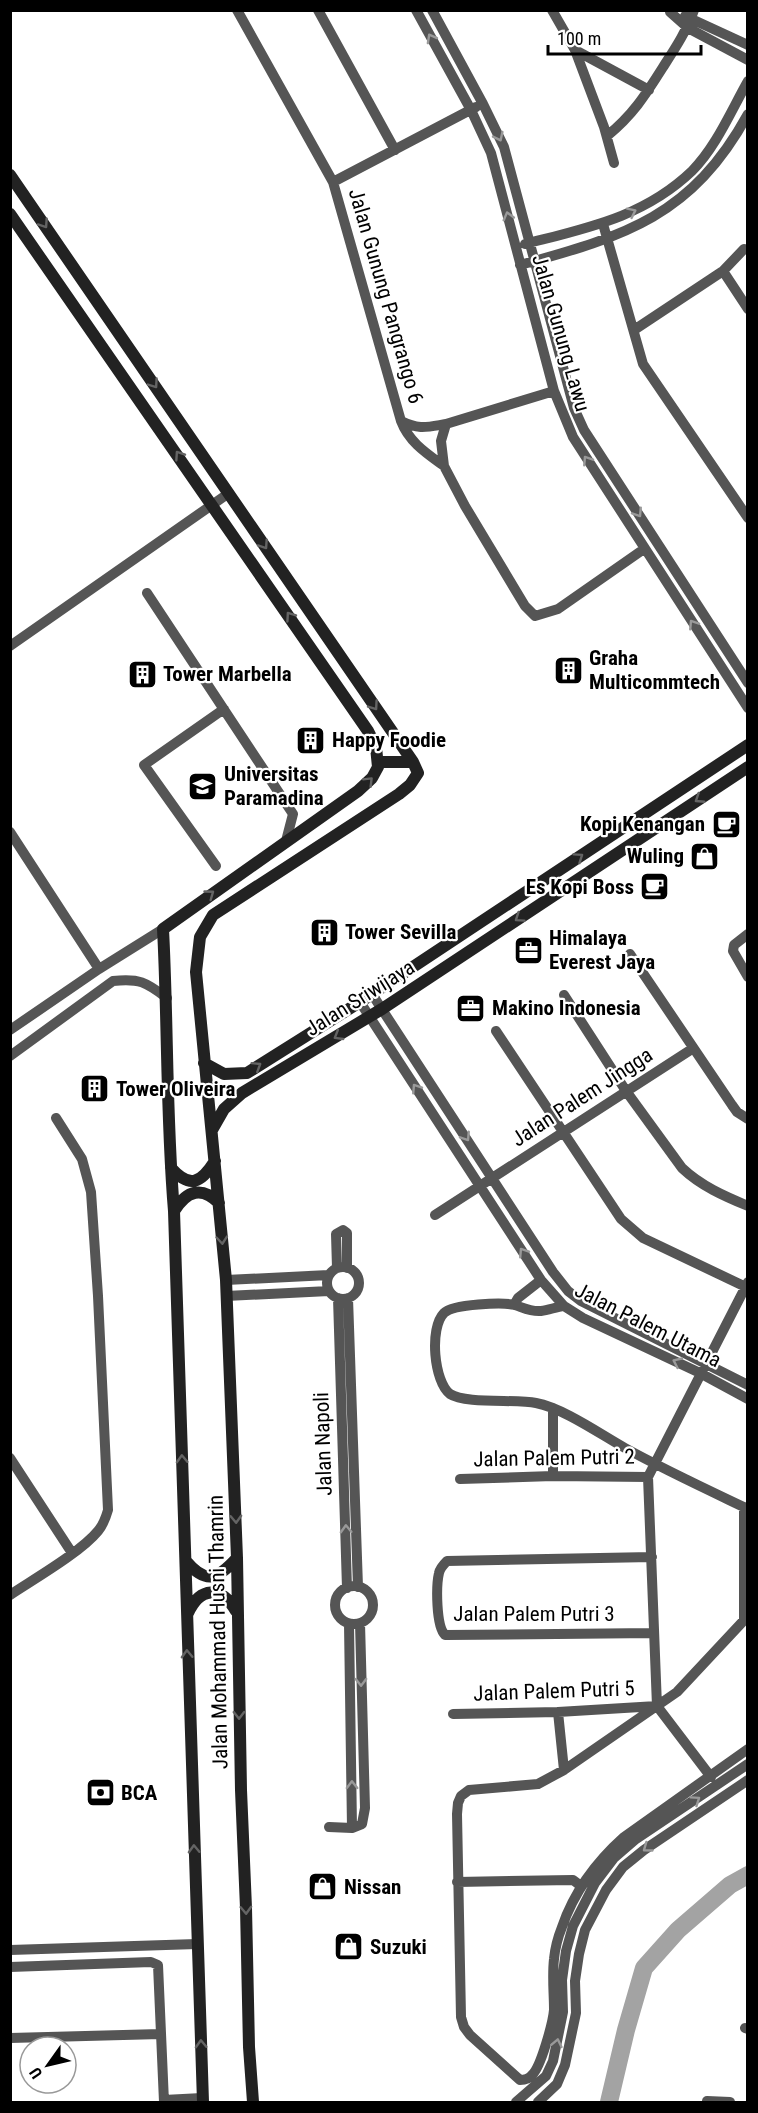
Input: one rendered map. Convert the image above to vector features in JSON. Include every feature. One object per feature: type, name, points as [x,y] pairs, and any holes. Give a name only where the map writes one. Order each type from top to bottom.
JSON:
[{"type":"street","name":"Jalan Gunung Pangrango 6","points":[[237,10],[333,182],[406,434],[415,444],[444,466]]},
{"type":"street","points":[[318,10],[395,150]]},
{"type":"street","name":"Jalan Gunung Lawu","points":[[416,10],[471,110],[491,153],[554,391],[573,437],[747,708]]},
{"type":"street","name":"Jalan Gunung Lawu","points":[[432,10],[504,147],[574,408],[584,430],[747,683]]},
{"type":"street","points":[[552,10],[574,50],[607,136],[614,163]]},
{"type":"street","points":[[669,11],[747,45]]},
{"type":"street","points":[[607,136],[634,112],[691,19]]},
{"type":"street","points":[[691,19],[747,60]]},
{"type":"street","points":[[574,50],[649,90]]},
{"type":"street","points":[[516,246],[603,224],[648,204],[692,170],[720,132],[747,81]]},
{"type":"street","points":[[333,182],[483,104]]},
{"type":"street","points":[[520,265],[608,238],[649,220],[670,207],[717,163],[747,114]]},
{"type":"street","points":[[10,176],[413,762]]},
{"type":"street","points":[[673,185],[682,197]]},
{"type":"street","points":[[10,214],[368,731],[376,747],[379,762],[376,773],[358,791],[163,929],[99,969],[10,1030]]},
{"type":"street","points":[[603,224],[643,364],[747,518]]},
{"type":"street","points":[[634,330],[723,271],[744,249]]},
{"type":"street","points":[[723,271],[747,309]]},
{"type":"street","points":[[401,421],[421,428],[446,424],[554,391]]},
{"type":"street","points":[[446,424],[441,441],[444,466],[465,506],[525,606],[535,615],[558,609],[644,549]]},
{"type":"street","points":[[10,646],[229,493]]},
{"type":"street","points":[[147,593],[292,814],[286,841]]},
{"type":"street","points":[[216,866],[144,765],[224,709]]},
{"type":"street","name":"Jalan Sriwijaya","points":[[204,1064],[224,1074],[247,1073],[360,1002],[747,745]]},
{"type":"street","points":[[379,762],[413,762]]},
{"type":"street","name":"Jalan Mohammad Husni Thamrin","points":[[253,2103],[249,2047],[237,1558],[226,1280],[196,972],[200,937],[213,915],[406,788],[417,775],[413,762]]},
{"type":"street","name":"Jalan Sriwijaya","points":[[212,1130],[224,1109],[242,1093],[373,1022],[747,767]]},
{"type":"street","points":[[10,832],[99,969]]},
{"type":"street","points":[[10,854],[21,847]]},
{"type":"street","name":"Jalan Mohammad Husni Thamrin","points":[[163,929],[186,1561],[202,2100]]},
{"type":"street","points":[[747,934],[734,945],[733,951],[747,977]]},
{"type":"street","points":[[630,954],[692,1049],[737,1112],[747,1119]]},
{"type":"street","points":[[10,1056],[113,981],[132,979],[148,984],[167,998]]},
{"type":"street","name":"Jalan Palem Utama","points":[[372,994],[553,1272],[571,1294],[702,1368],[747,1399]]},
{"type":"street","points":[[564,995],[626,1091],[670,1153],[691,1177],[711,1190],[747,1206]]},
{"type":"street","name":"Jalan Palem Utama","points":[[360,1002],[541,1280],[564,1306],[594,1324],[747,1385]]},
{"type":"street","points":[[496,1031],[612,1206],[631,1228],[652,1242],[747,1285],[702,1368],[648,1477],[657,1706],[711,1777]]},
{"type":"street","name":"Jalan Palem Jingga","points":[[493,1178],[692,1049]]},
{"type":"street","points":[[10,1595],[72,1553],[100,1529],[106,1515],[108,1499],[98,1285],[91,1192],[82,1159],[56,1118]]},
{"type":"street","points":[[171,1168],[184,1180],[192,1182],[205,1176],[215,1161]]},
{"type":"street","points":[[435,1215],[493,1178]]},
{"type":"street","points":[[174,1211],[182,1200],[193,1193],[208,1194],[219,1203]]},
{"type":"street","points":[[226,1280],[338,1270]]},
{"type":"street","name":"Jalan Napoli","points":[[338,1296],[356,1292],[359,1284],[356,1274],[338,1270],[327,1283],[338,1296],[352,1587]]},
{"type":"street","points":[[514,1305],[518,1298],[541,1280]]},
{"type":"street","points":[[226,1296],[338,1296]]},
{"type":"street","points":[[564,1306],[542,1311],[526,1310],[514,1305],[457,1307],[444,1313],[437,1326],[435,1343],[438,1373],[448,1393],[456,1397],[524,1401],[553,1408],[654,1464],[746,1508],[746,1618],[677,1692],[564,1770],[538,1784],[519,1787],[482,1787],[469,1790],[461,1796],[457,1814],[461,2017],[470,2036],[520,2080],[525,2080],[532,2075],[541,2058],[554,2012],[552,1988],[554,1956],[571,1903],[581,1886],[624,1837],[711,1777],[747,1749]]},
{"type":"street","points":[[553,1408],[553,1476]]},
{"type":"street","points":[[10,1458],[72,1553]]},
{"type":"street","name":"Jalan Palem Putri 2","points":[[460,1479],[553,1476],[648,1477]]},
{"type":"street","name":"Jalan Palem Putri 3","points":[[652,1557],[452,1560],[442,1565],[439,1573],[438,1621],[445,1635],[654,1633]]},
{"type":"street","points":[[186,1561],[195,1572],[213,1577],[221,1574],[237,1558]]},
{"type":"street","name":"Jalan Napoli","points":[[352,1587],[368,1592],[373,1603],[369,1617],[355,1624],[340,1618],[336,1608],[337,1597],[352,1587]]},
{"type":"street","points":[[186,1617],[199,1596],[210,1593],[220,1594],[230,1600],[237,1614]]},
{"type":"street","name":"Jalan Napoli","points":[[330,1827],[352,1828],[362,1824],[365,1808],[355,1624]]},
{"type":"street","points":[[657,1678],[677,1692]]},
{"type":"street","name":"Jalan Palem Putri 5","points":[[453,1714],[558,1712],[657,1706]]},
{"type":"street","points":[[558,1712],[564,1770]]},
{"type":"street","points":[[516,2103],[546,2076],[553,2061],[563,2012],[562,1980],[566,1951],[573,1926],[595,1883],[614,1858],[636,1839],[747,1764]]},
{"type":"street","points":[[538,2103],[556,2084],[565,2065],[576,2013],[575,1981],[579,1954],[585,1930],[606,1890],[623,1867],[644,1850],[747,1780]]},
{"type":"street","points":[[457,1882],[573,1880],[581,1886]]},
{"type":"street","points":[[10,1950],[197,1944]]},
{"type":"street","points":[[10,1967],[154,1963],[158,1965],[164,2101],[202,2100]]},
{"type":"street","points":[[10,2038],[161,2034]]},
{"type":"street","points":[[707,2101],[730,2103]]},
{"type":"waterway","points":[[609,2102],[644,1968],[678,1930],[730,1885],[748,1875]]},
{"type":"place","name":"Graha Multicommtech","points":[[568,670]]},
{"type":"place","name":"Tower Marbella","points":[[142,674]]},
{"type":"place","name":"Happy Foodie","points":[[311,740]]},
{"type":"place","name":"Universitas Paramadina","points":[[203,786]]},
{"type":"place","name":"Kopi Kenangan","points":[[726,824]]},
{"type":"place","name":"Wuling","points":[[705,856]]},
{"type":"place","name":"Es Kopi Boss","points":[[655,887]]},
{"type":"place","name":"Tower Sevilla","points":[[324,932]]},
{"type":"place","name":"Himalaya Everest Jaya","points":[[528,950]]},
{"type":"place","name":"Makino Indonesia","points":[[471,1008]]},
{"type":"place","name":"Tower Oliveira","points":[[95,1089]]},
{"type":"place","name":"BCA","points":[[100,1793]]},
{"type":"place","name":"Nissan","points":[[323,1887]]},
{"type":"place","name":"Suzuki","points":[[349,1947]]}]
